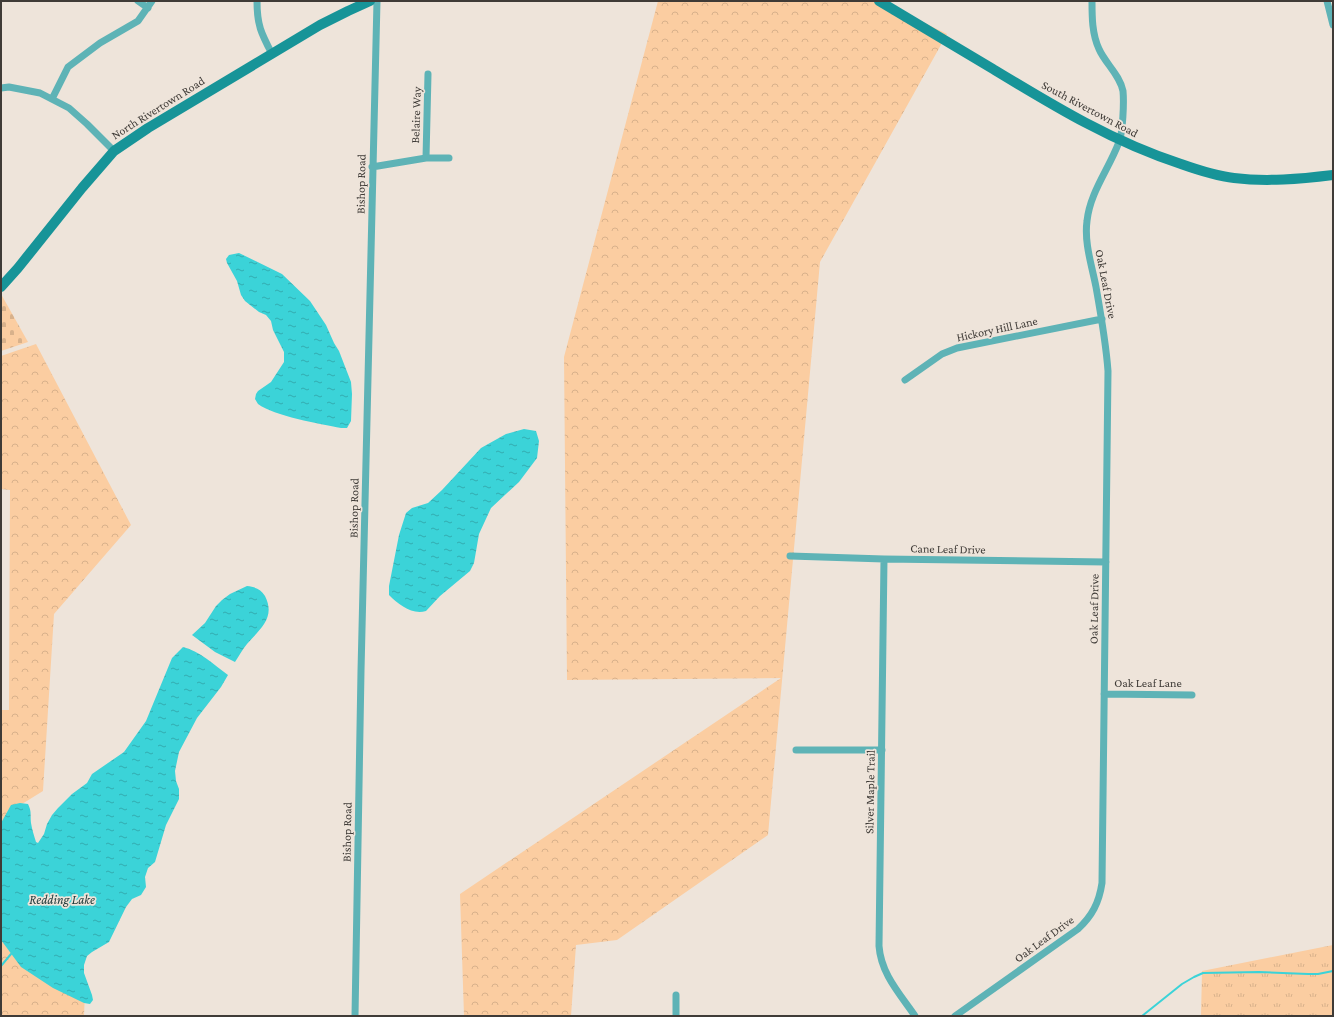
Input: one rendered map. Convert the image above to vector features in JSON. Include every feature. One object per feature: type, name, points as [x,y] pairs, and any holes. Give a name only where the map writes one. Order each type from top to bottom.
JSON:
[{"type":"main road","name":"North Rivertown Road","points":[[1,287],[114,151],[148,128],[320,25],[370,1]]},
{"type":"main road","name":"South Rivertown Road","points":[[879,1],[1073,117],[1120,141],[1159,157],[1205,172],[1233,178],[1262,180],[1310,178],[1333,175]]},
{"type":"street","points":[[138,1],[148,8]]},
{"type":"street","points":[[52,99],[68,66],[100,43],[138,21],[152,1]]},
{"type":"street","points":[[258,1],[257,13],[260,30],[272,54]]},
{"type":"street","name":"Bishop Road","points":[[355,1016],[372,167],[377,1]]},
{"type":"street","points":[[1092,1],[1092,23],[1099,49],[1113,69],[1122,90],[1123,110],[1120,141]]},
{"type":"street","points":[[1327,1],[1333,26]]},
{"type":"street","name":"Belaire Way","points":[[426,158],[428,74]]},
{"type":"street","points":[[1,88],[9,87],[40,92],[69,108],[114,151]]},
{"type":"street","name":"Oak Leaf Drive","points":[[955,1016],[1078,929],[1088,920],[1100,896],[1102,883],[1108,371],[1102,319],[1087,244],[1087,222],[1093,196],[1120,141]]},
{"type":"street","points":[[372,167],[426,158],[449,158]]},
{"type":"street","name":"Hickory Hill Lane","points":[[905,380],[937,357],[957,348],[1102,319]]},
{"type":"street","name":"Cane Leaf Drive","points":[[790,556],[884,559],[1106,562]]},
{"type":"street","name":"Silver Maple Trail","points":[[884,559],[880,956],[887,976],[915,1016]]},
{"type":"street","name":"Oak Leaf Lane","points":[[1104,694],[1192,695]]},
{"type":"street","points":[[796,750],[882,750]]},
{"type":"street","points":[[676,995],[676,1016]]},
{"type":"green space","points":[[658,1],[880,1],[947,34],[820,262],[768,835],[617,940],[576,945],[571,1016],[464,1016],[460,894],[781,678],[567,680],[564,357]]},
{"type":"green space","points":[[1,294],[28,342],[1,351]]},
{"type":"green space","points":[[36,344],[131,525],[54,614],[43,791],[9,812],[1,831],[1,710],[9,710],[10,490],[1,489],[1,356]]},
{"type":"green space","points":[[1,935],[85,991],[84,1016],[1,1016]]},
{"type":"green space","points":[[1333,945],[1333,1016],[1201,1016],[1202,971]]},
{"type":"water","points":[[239,253],[282,274],[310,301],[326,325],[339,351],[351,382],[351,421],[347,428],[286,416],[258,404],[255,399],[256,394],[271,382],[284,362],[284,352],[273,330],[271,321],[266,315],[259,312],[245,301],[241,295],[237,281],[226,259],[229,255]]},
{"type":"water","points":[[524,429],[536,431],[539,441],[537,458],[519,482],[491,508],[479,534],[474,563],[470,571],[440,596],[426,611],[416,612],[401,606],[389,595],[389,586],[399,535],[406,513],[412,508],[428,503],[481,448],[506,434]]},
{"type":"water","points":[[247,586],[258,589],[262,592],[268,604],[269,611],[265,623],[245,646],[235,662],[215,652],[192,635],[205,623],[216,606],[222,600],[230,594]]},
{"type":"water","name":"Redding Lake","points":[[183,647],[201,655],[228,675],[221,687],[197,718],[179,752],[175,771],[179,789],[179,799],[166,825],[155,862],[148,868],[145,877],[146,887],[141,895],[132,899],[126,907],[109,942],[87,956],[84,965],[84,973],[93,1000],[90,1004],[84,1003],[53,988],[21,967],[1,940],[1,823],[11,805],[20,803],[28,804],[32,830],[36,842],[38,843],[44,834],[52,815],[58,808],[72,794],[87,783],[92,774],[124,752],[146,721],[172,658]]},
{"type":"waterway","points":[[1,966],[11,954]]},
{"type":"waterway","points":[[1142,1016],[1182,984],[1203,973],[1259,972],[1318,974],[1333,971]]}]
